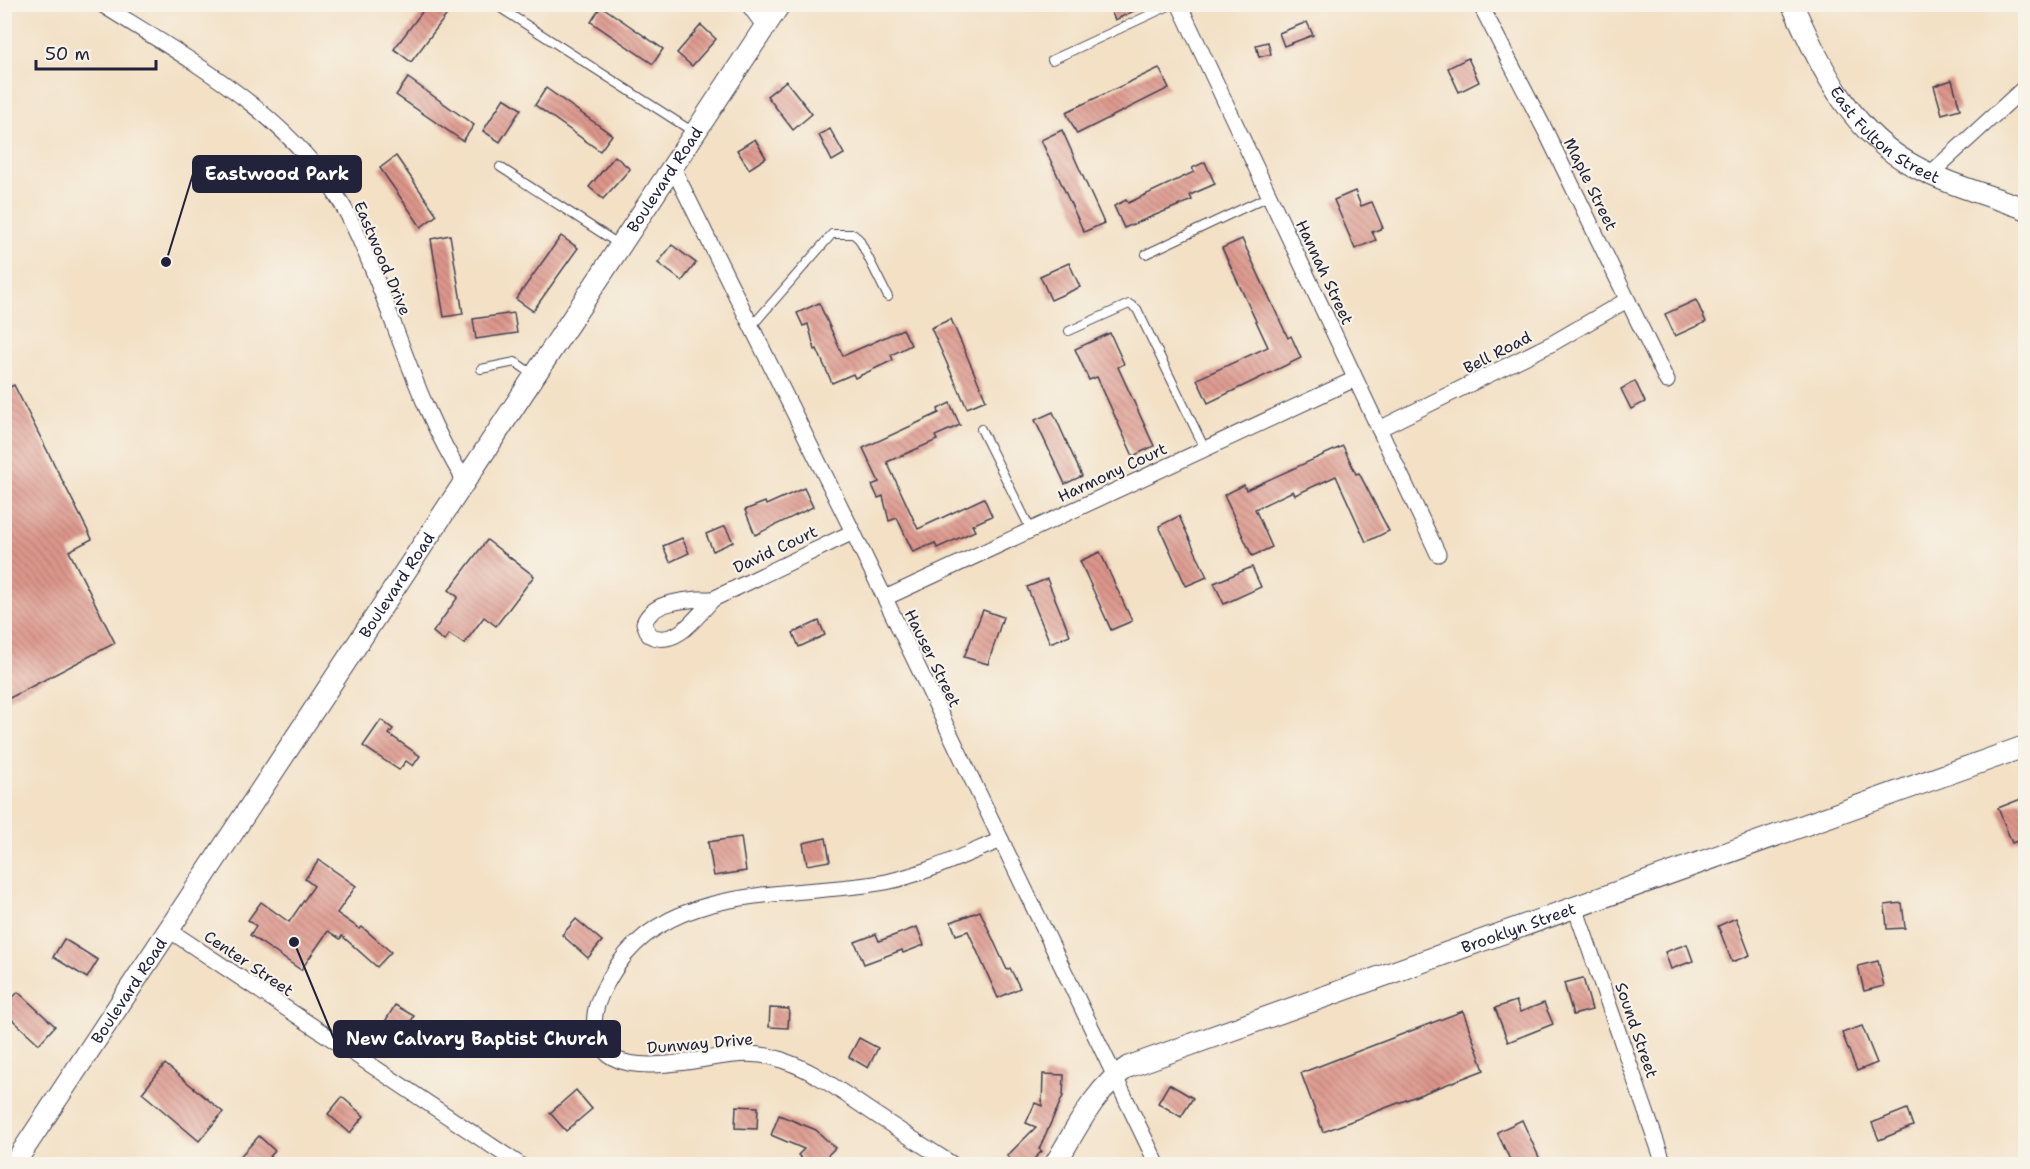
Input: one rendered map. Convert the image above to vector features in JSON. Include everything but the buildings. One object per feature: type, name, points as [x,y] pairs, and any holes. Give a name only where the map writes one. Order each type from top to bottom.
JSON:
[{"type":"street","name":"Eastwood Drive","points":[[101,4],[248,101],[283,129],[313,162],[347,214],[438,437],[465,481]]},
{"type":"street","points":[[748,4],[765,27]]},
{"type":"street","name":"Boulevard Road","points":[[20,1163],[169,930],[780,4]]},
{"type":"street","name":"Hannah Street","points":[[1179,4],[1438,554]]},
{"type":"street","name":"Maple Street","points":[[1480,4],[1667,381]]},
{"type":"street","name":"East Fulton Street","points":[[1792,4],[1830,83],[1855,119],[1886,148],[1930,174],[2025,209]]},
{"type":"street","points":[[1930,174],[2025,86]]},
{"type":"street","name":"Hauser Street","points":[[673,168],[853,532],[1156,1164]]},
{"type":"street","name":"Bell Road","points":[[1379,429],[1553,343],[1628,300]]},
{"type":"street","name":"Harmony Court","points":[[885,598],[1355,379]]},
{"type":"street","name":"David Court","points":[[713,599],[853,532]]},
{"type":"street","name":"Brooklyn Street","points":[[1054,1164],[1088,1111],[1115,1075],[1128,1067],[2025,747]]},
{"type":"street","name":"Dunway Drive","points":[[952,1164],[807,1071],[778,1058],[735,1055],[643,1066],[620,1060],[611,1055],[600,1041],[595,1014],[600,995],[623,957],[654,930],[690,911],[746,897],[887,882],[1001,840]]},
{"type":"street","name":"Sound Street","points":[[1575,907],[1662,1158],[1661,1164]]},
{"type":"street","name":"Center Street","points":[[169,930],[513,1163]]},
{"type":"lane","points":[[494,4],[696,134]]},
{"type":"lane","points":[[1052,60],[1173,4]]},
{"type":"lane","points":[[500,167],[621,246]]},
{"type":"lane","points":[[1146,254],[1269,196]]},
{"type":"lane","points":[[751,327],[832,234],[853,234],[859,239],[888,297]]},
{"type":"lane","points":[[1069,331],[1129,304],[1137,309],[1205,449]]},
{"type":"lane","points":[[481,369],[515,362],[535,376]]},
{"type":"lane","points":[[981,429],[1031,530]]},
{"type":"place","name":"Eastwood Park","points":[[166,262]]},
{"type":"place","name":"New Calvary Baptist Church","points":[[294,942]]}]
